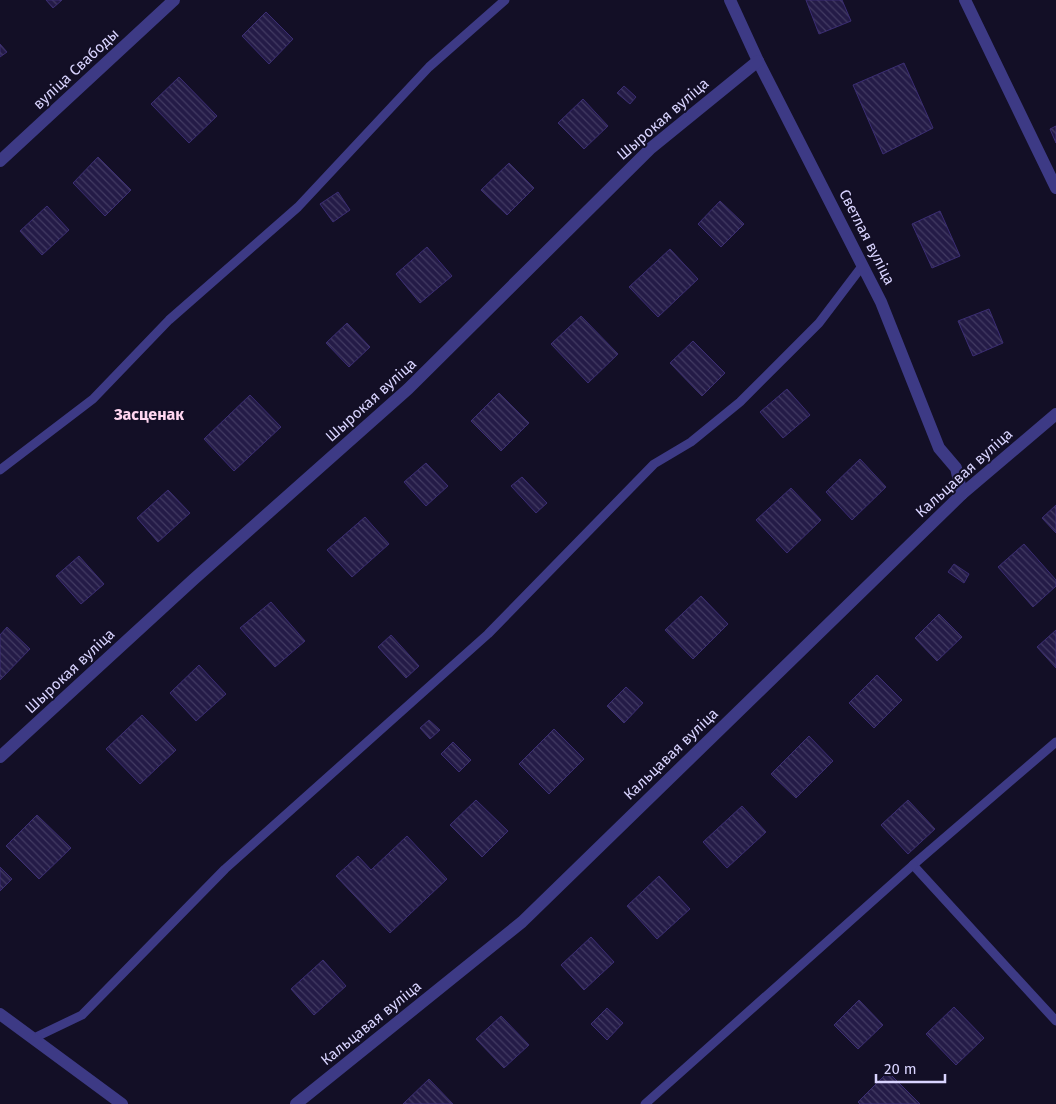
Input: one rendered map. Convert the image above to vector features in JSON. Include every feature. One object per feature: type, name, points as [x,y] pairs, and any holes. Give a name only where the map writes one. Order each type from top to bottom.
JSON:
[{"type":"street","name":"вуліца Свабоды","points":[[0,161],[174,0]]},
{"type":"street","name":"Светлая вуліца","points":[[730,0],[758,61],[881,302],[940,448],[956,468],[962,494]]},
{"type":"street","points":[[965,0],[1056,188]]},
{"type":"street","name":"Шырокая вуліца","points":[[0,757],[194,579],[408,389],[651,148],[758,61]]},
{"type":"street","name":"Кальцавая вуліца","points":[[296,1104],[522,922],[962,494],[1056,414]]},
{"type":"street","points":[[0,1014],[122,1104]]},
{"type":"lane","points":[[0,470],[93,399],[169,320],[298,207],[429,67],[505,0]]},
{"type":"lane","points":[[34,1038],[82,1015],[225,869],[488,634],[654,464],[691,442],[740,402],[818,323],[863,265]]},
{"type":"lane","points":[[645,1104],[913,865],[1056,742]]},
{"type":"lane","points":[[913,865],[1056,1021]]},
{"type":"building","points":[[46,0],[62,0],[53,8]]},
{"type":"building","points":[[806,0],[842,0],[851,21],[819,34]]},
{"type":"building","points":[[266,12],[293,39],[269,64],[242,36]]},
{"type":"building","points":[[0,44],[7,52],[0,57]]},
{"type":"building","points":[[904,63],[933,128],[883,154],[853,85]]},
{"type":"building","points":[[179,77],[217,116],[189,143],[151,104]]},
{"type":"building","points":[[624,86],[636,97],[630,104],[617,93]]},
{"type":"building","points":[[583,99],[608,126],[584,149],[558,123]]},
{"type":"building","points":[[1056,126],[1056,143],[1050,129]]},
{"type":"building","points":[[98,157],[131,190],[105,216],[73,183]]},
{"type":"building","points":[[509,163],[534,188],[507,215],[481,190]]},
{"type":"building","points":[[338,192],[350,210],[333,222],[320,204]]},
{"type":"building","points":[[720,201],[744,224],[721,247],[698,224]]},
{"type":"building","points":[[47,206],[69,230],[42,255],[20,231]]},
{"type":"building","points":[[940,211],[960,256],[932,268],[912,224]]},
{"type":"building","points":[[427,247],[452,276],[420,303],[396,274]]},
{"type":"building","points":[[670,249],[698,279],[658,317],[629,287]]},
{"type":"building","points":[[989,309],[1003,343],[973,356],[958,321]]},
{"type":"building","points":[[581,316],[618,354],[588,383],[551,344]]},
{"type":"building","points":[[347,323],[370,347],[349,367],[326,343]]},
{"type":"building","points":[[693,341],[725,373],[702,396],[670,363]]},
{"type":"building","points":[[787,389],[810,415],[783,438],[760,412]]},
{"type":"building","points":[[499,393],[529,423],[501,451],[471,421]]},
{"type":"building","points":[[250,395],[281,427],[234,471],[204,439]]},
{"type":"building","points":[[860,459],[886,487],[852,520],[826,492]]},
{"type":"building","points":[[426,463],[448,486],[426,506],[404,482]]},
{"type":"building","points":[[522,477],[547,503],[536,513],[511,486]]},
{"type":"building","points":[[791,488],[821,520],[787,553],[756,520]]},
{"type":"building","points":[[168,490],[190,513],[158,542],[137,518]]},
{"type":"building","points":[[1056,505],[1056,533],[1042,518]]},
{"type":"building","points":[[365,517],[389,544],[352,577],[327,550]]},
{"type":"building","points":[[1024,544],[1056,580],[1056,586],[1033,607],[998,567]]},
{"type":"building","points":[[79,556],[104,584],[81,604],[56,576]]},
{"type":"building","points":[[954,564],[969,574],[964,583],[948,572]]},
{"type":"building","points":[[701,596],[728,624],[693,659],[665,630]]},
{"type":"building","points":[[271,602],[305,641],[275,667],[240,628]]},
{"type":"building","points":[[939,614],[962,637],[937,661],[915,638]]},
{"type":"building","points":[[7,627],[30,649],[0,680],[0,635]]},
{"type":"building","points":[[1056,630],[1056,668],[1037,647]]},
{"type":"building","points":[[391,635],[419,666],[406,678],[378,647]]},
{"type":"building","points":[[199,665],[226,694],[196,721],[170,693]]},
{"type":"building","points":[[877,675],[902,700],[874,728],[849,703]]},
{"type":"building","points":[[626,687],[643,703],[624,723],[607,706]]},
{"type":"building","points":[[142,715],[176,750],[140,784],[106,749]]},
{"type":"building","points":[[429,720],[440,730],[430,739],[420,728]]},
{"type":"building","points":[[554,729],[584,759],[549,794],[519,764]]},
{"type":"building","points":[[809,736],[833,761],[796,798],[771,774]]},
{"type":"building","points":[[453,742],[471,760],[459,772],[441,754]]},
{"type":"building","points":[[476,800],[508,831],[482,857],[450,825]]},
{"type":"building","points":[[908,800],[935,829],[908,854],[881,825]]},
{"type":"building","points":[[742,806],[766,832],[727,868],[703,842]]},
{"type":"building","points":[[37,815],[71,848],[39,879],[6,846]]},
{"type":"building","points":[[407,836],[447,879],[390,933],[336,876],[358,856],[371,870]]},
{"type":"building","points":[[0,867],[12,879],[0,891]]},
{"type":"building","points":[[659,876],[690,909],[657,939],[627,906]]},
{"type":"building","points":[[591,937],[614,962],[584,990],[561,965]]},
{"type":"building","points":[[323,960],[346,986],[314,1015],[291,989]]},
{"type":"building","points":[[859,1000],[883,1025],[858,1049],[834,1025]]},
{"type":"building","points":[[954,1007],[984,1038],[956,1065],[926,1034]]},
{"type":"building","points":[[607,1008],[623,1023],[607,1040],[591,1024]]},
{"type":"building","points":[[501,1016],[529,1045],[504,1068],[476,1039]]},
{"type":"building","points":[[888,1072],[920,1104],[860,1104],[858,1102]]},
{"type":"building","points":[[429,1079],[453,1104],[403,1104]]},
{"type":"district","name":"Засценак","points":[[149,414]]}]
